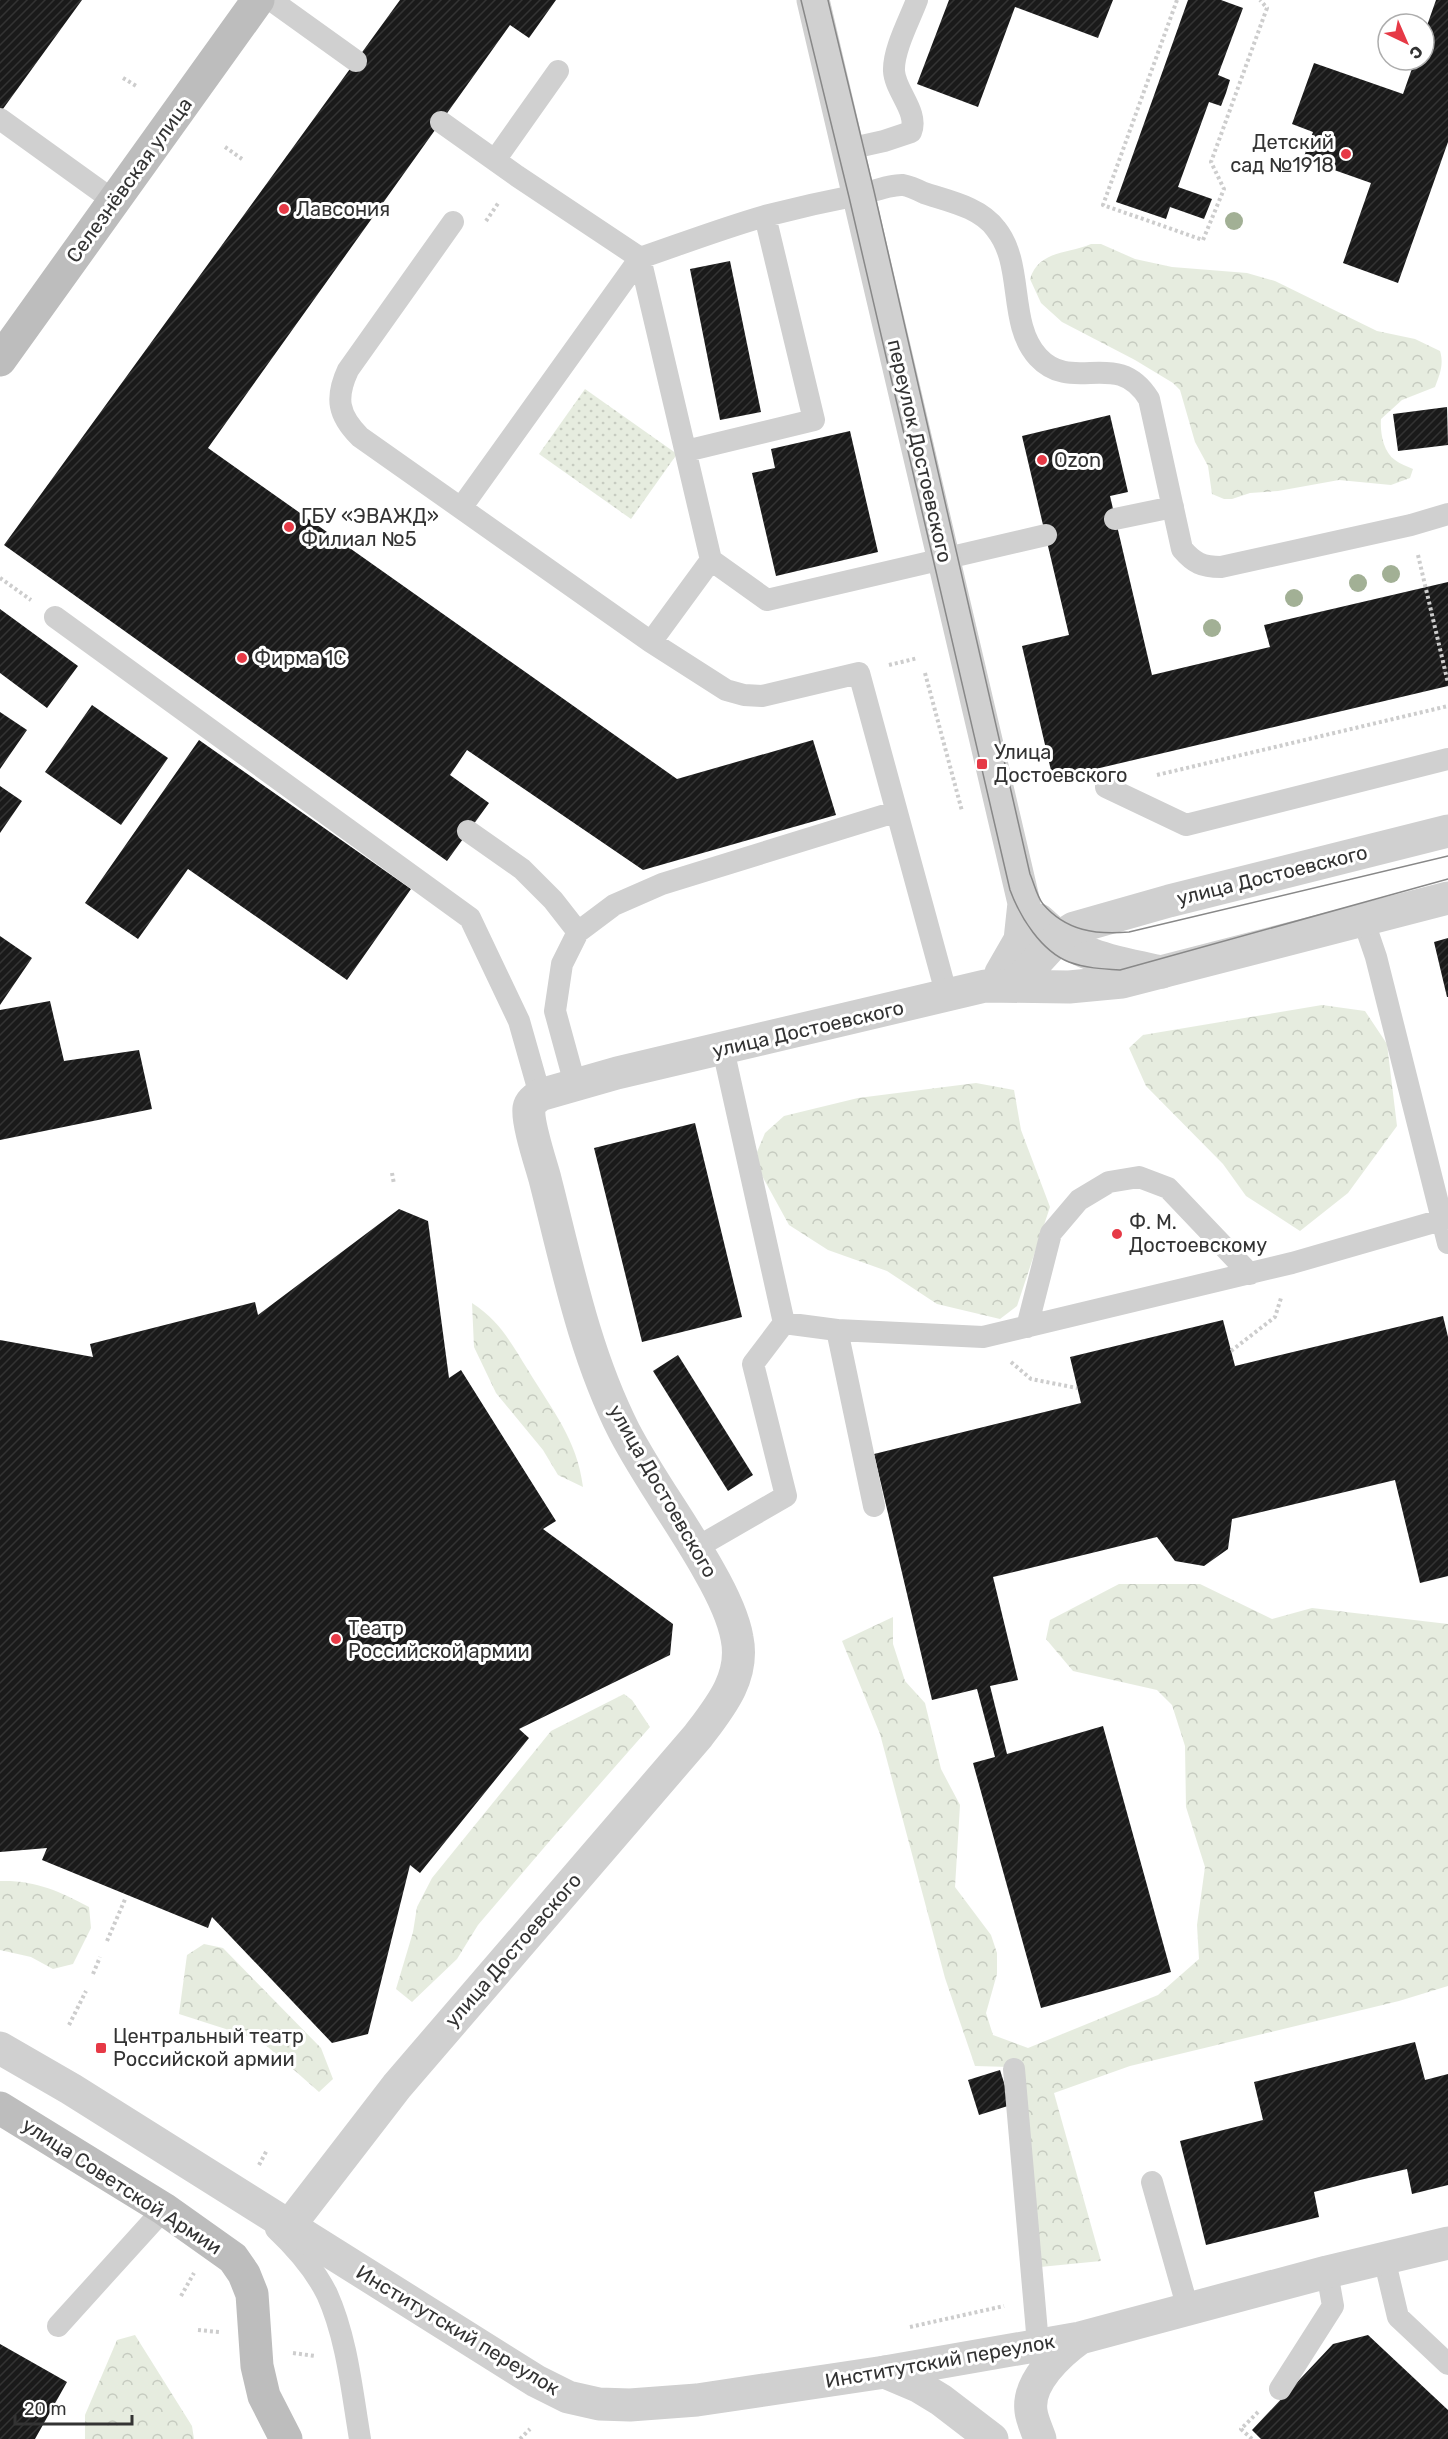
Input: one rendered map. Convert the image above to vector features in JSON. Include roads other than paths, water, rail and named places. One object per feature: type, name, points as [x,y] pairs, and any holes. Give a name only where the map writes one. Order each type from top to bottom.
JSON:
[{"type":"main road","name":"Селезнёвская улица","points":[[0,360],[258,0]]},
{"type":"main road","name":"улица Советской Армии","points":[[3,2118],[164,2209],[233,2258],[244,2274],[252,2294],[257,2366],[264,2396],[286,2439]]},
{"type":"street","name":"переулок Достоевского","points":[[813,0],[1024,903],[1020,940],[1001,973],[1006,986]]},
{"type":"street","name":"улица Достоевского","points":[[1006,986],[1058,938],[1074,928],[1125,912],[1448,831]]},
{"type":"street","name":"улица Достоевского","points":[[289,2226],[397,2085],[698,1736],[727,1696],[735,1678],[738,1658],[737,1638],[722,1594],[625,1432],[601,1380],[580,1316],[535,1105],[576,1084],[985,986],[1069,987],[1112,983],[1448,898]]},
{"type":"street","points":[[1024,903],[1058,938],[1105,961],[1162,972]]},
{"type":"street","name":"Институтский переулок","points":[[0,2048],[536,2381],[568,2397],[598,2404],[630,2405],[697,2400],[885,2372],[1080,2338],[1327,2272],[1448,2243]]},
{"type":"street","name":"Институтский переулок","points":[[1040,2439],[1030,2411],[1032,2398],[1045,2371],[1058,2354],[1080,2338]]},
{"type":"street","points":[[885,2372],[918,2386],[941,2400],[993,2439]]},
{"type":"lane","points":[[271,0],[356,61]]},
{"type":"lane","points":[[848,149],[911,132],[913,119],[897,85],[894,70],[896,56],[917,0]]},
{"type":"lane","points":[[495,160],[558,71]]},
{"type":"lane","points":[[0,118],[114,201]]},
{"type":"lane","points":[[441,122],[640,258],[711,560],[767,600],[1046,535]]},
{"type":"lane","points":[[461,508],[640,258],[765,216],[902,185],[968,208],[983,216],[996,228],[1005,242],[1010,258],[1023,329],[1029,345],[1039,358],[1052,368],[1067,373],[1118,372],[1131,378],[1142,387],[1149,399],[1182,549],[1192,561],[1206,567],[1221,567],[1419,523],[1448,514]]},
{"type":"lane","points":[[686,451],[814,420],[765,216]]},
{"type":"lane","points":[[453,222],[348,370],[339,398],[342,413],[349,426],[360,437],[651,642],[726,690],[744,695],[762,696],[859,673],[895,812],[947,996]]},
{"type":"lane","points":[[1115,519],[1173,507]]},
{"type":"lane","points":[[651,642],[711,560]]},
{"type":"lane","points":[[55,617],[470,918],[519,1021],[535,1105]]},
{"type":"lane","points":[[1106,787],[1186,825],[1448,759]]},
{"type":"lane","points":[[576,1084],[555,1011],[562,964],[578,932],[614,905],[662,884],[895,812]]},
{"type":"lane","points":[[468,831],[522,869],[553,900],[578,932]]},
{"type":"lane","points":[[1363,919],[1376,957],[1445,1219],[1448,1243]]},
{"type":"lane","points":[[696,1548],[786,1496],[753,1364],[784,1323],[723,1049]]},
{"type":"lane","points":[[1027,1327],[1050,1233],[1078,1200],[1109,1182],[1139,1177],[1168,1188],[1250,1274]]},
{"type":"lane","points":[[784,1323],[837,1330],[983,1337],[1250,1274],[1445,1219]]},
{"type":"lane","points":[[837,1330],[874,1506]]},
{"type":"lane","points":[[1014,2069],[1038,2344]]},
{"type":"lane","points":[[1152,2182],[1188,2308]]},
{"type":"lane","points":[[240,2196],[282,2235],[306,2262],[327,2294],[345,2354],[360,2439]]},
{"type":"lane","points":[[58,2326],[164,2209]]},
{"type":"lane","points":[[1384,2258],[1398,2317],[1448,2364]]},
{"type":"lane","points":[[1280,2389],[1333,2306],[1327,2272]]},
{"type":"tram line","points":[[801,0],[1010,890],[1033,932],[1049,950],[1069,962],[1087,967],[1120,970],[1448,879]]},
{"type":"tram line","points":[[828,0],[874,191],[1030,874],[1043,904],[1072,926],[1093,932],[1129,932],[1448,856]]},
{"type":"place","name":"Детский сад №1918","points":[[1346,154]]},
{"type":"place","name":"Лавсония","points":[[284,209]]},
{"type":"place","name":"Ozon","points":[[1042,460]]},
{"type":"place","name":"ГБУ «ЭВАЖД» Филиал №5","points":[[289,527]]},
{"type":"place","name":"Фирма 1С","points":[[242,658]]},
{"type":"place","name":"Улица Достоевского","points":[[982,764]]},
{"type":"place","name":"Ф. М. Достоевскому","points":[[1117,1234]]},
{"type":"place","name":"Театр Российской армии","points":[[336,1639]]},
{"type":"place","name":"Центральный театр Российской армии","points":[[101,2048]]}]
